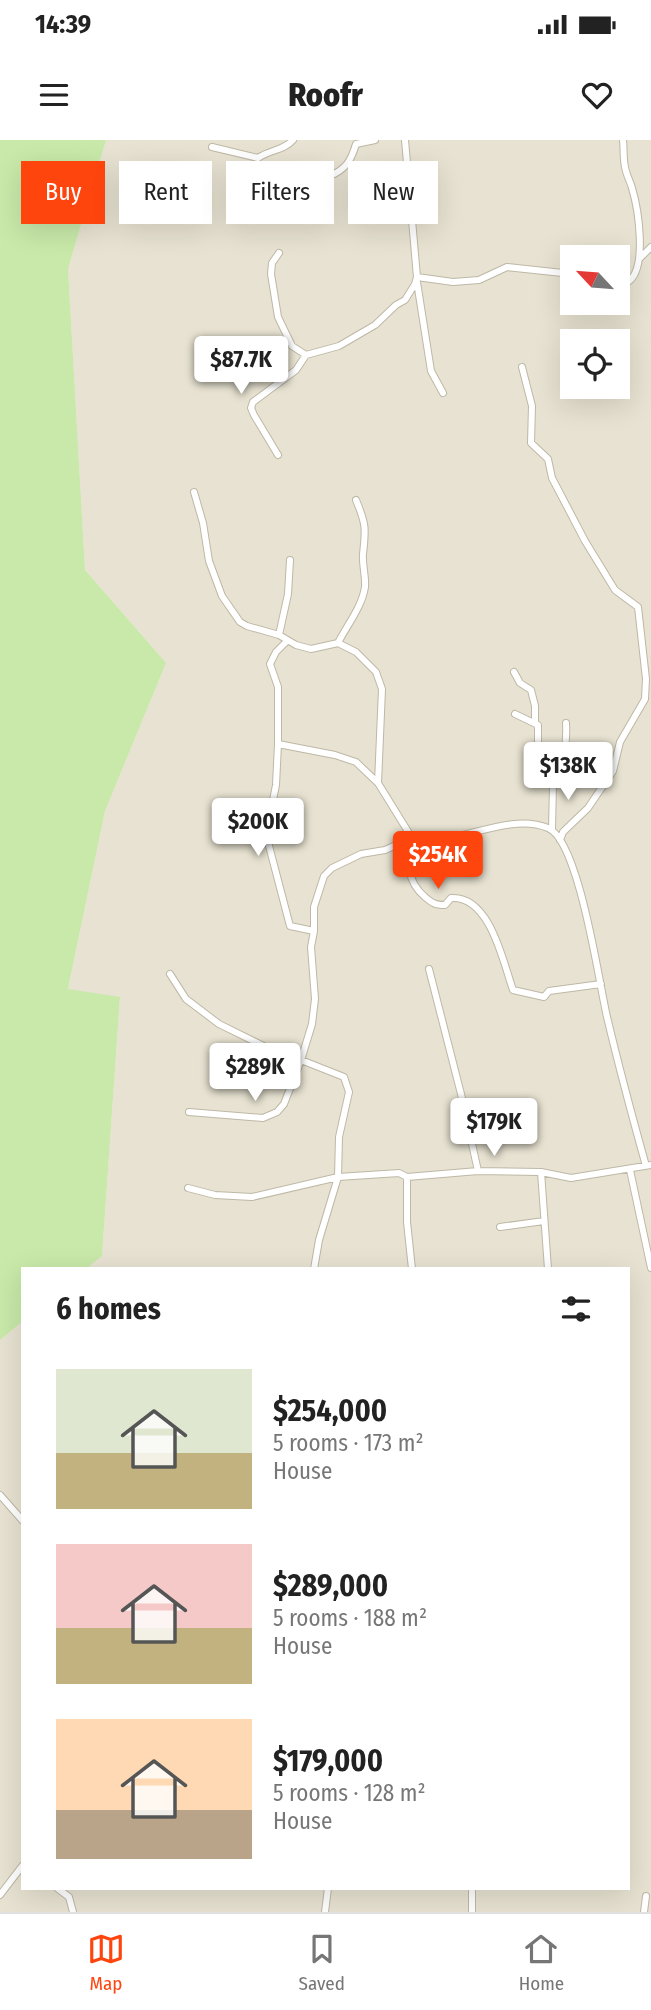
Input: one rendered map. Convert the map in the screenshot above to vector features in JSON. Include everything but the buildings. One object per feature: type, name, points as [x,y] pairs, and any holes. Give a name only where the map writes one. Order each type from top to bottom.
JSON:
[{"type":"street","points":[[212,147],[258,158],[269,150],[286,148],[293,140]]},
{"type":"street","points":[[334,175],[341,172],[351,162],[357,142],[375,140]]},
{"type":"street","points":[[405,140],[416,276],[431,371],[443,393]]},
{"type":"street","points":[[623,140],[625,171],[632,188],[637,214],[639,259],[630,281]]},
{"type":"street","points":[[639,259],[651,247]]},
{"type":"street","points":[[279,253],[272,263],[271,274],[278,317],[292,346],[306,355]]},
{"type":"street","points":[[416,276],[453,282],[479,280],[507,267],[560,273]]},
{"type":"street","points":[[278,455],[251,408],[253,402],[296,370],[306,355],[339,346],[375,325],[405,300],[415,284],[416,276]]},
{"type":"street","points":[[522,367],[532,407],[531,443],[548,459],[552,478],[585,541],[615,590],[638,607],[646,679],[645,699],[620,742],[613,771],[588,807],[563,832],[561,840]]},
{"type":"street","points":[[194,492],[203,523],[209,561],[222,596],[240,622],[311,649],[338,643],[356,652],[369,663],[382,689],[378,783]]},
{"type":"street","points":[[338,643],[356,612],[365,587],[365,521],[356,500]]},
{"type":"street","points":[[279,635],[288,594],[290,560]]},
{"type":"street","points":[[287,641],[276,652],[270,664],[278,687],[278,744],[276,785],[268,842],[290,926],[314,931]]},
{"type":"street","points":[[514,672],[520,683],[531,690],[535,706],[535,721],[539,730],[538,757],[551,779],[555,796],[552,829]]},
{"type":"street","points":[[515,714],[535,721]]},
{"type":"street","points":[[551,779],[558,772],[566,751],[566,723]]},
{"type":"street","points":[[278,744],[356,762],[378,783],[412,838],[408,871],[418,892],[431,904],[445,905],[451,898],[456,898],[481,910],[498,943],[513,990],[544,997],[549,991],[601,984]]},
{"type":"street","points":[[188,1188],[215,1195],[252,1197],[338,1177],[399,1173],[407,1177],[478,1171],[541,1172],[571,1178],[648,1165],[609,1024],[582,898],[561,840],[552,829],[528,823],[442,839],[412,838],[385,850],[361,854],[328,871],[314,907],[311,947],[315,999],[312,1024],[284,1104],[277,1112],[263,1118],[189,1112]]},
{"type":"street","points":[[429,969],[478,1171]]},
{"type":"street","points":[[170,974],[186,999],[219,1024],[288,1058],[301,1060],[344,1077],[349,1092],[339,1137],[338,1177],[319,1240],[314,1267]]},
{"type":"street","points":[[630,1170],[651,1268]]},
{"type":"street","points":[[541,1172],[548,1267]]},
{"type":"street","points":[[407,1177],[407,1222],[412,1267]]},
{"type":"street","points":[[500,1227],[544,1221]]},
{"type":"street","points":[[0,1495],[21,1519]]},
{"type":"street","points":[[0,1895],[21,1870]]},
{"type":"street","points":[[60,1890],[69,1897],[73,1912]]},
{"type":"street","points":[[325,1912],[328,1890]]},
{"type":"street","points":[[472,1890],[472,1912]]},
{"type":"street","points":[[644,1912],[646,1896]]},
{"type":"shaded area","points":[[106,140],[651,140],[651,1912],[0,1912],[0,1340],[21,1323],[21,1890],[630,1890],[630,1267],[88,1267],[102,1256],[120,998],[68,990],[105,811],[166,663],[85,570],[68,269],[81,224],[105,224],[105,161],[100,161]]},
{"type":"green space","points":[[0,140],[106,140],[100,161],[21,161],[21,224],[81,224],[68,269],[85,570],[166,663],[105,811],[68,989],[120,997],[102,1256],[88,1267],[21,1267],[21,1323],[0,1340]]}]
